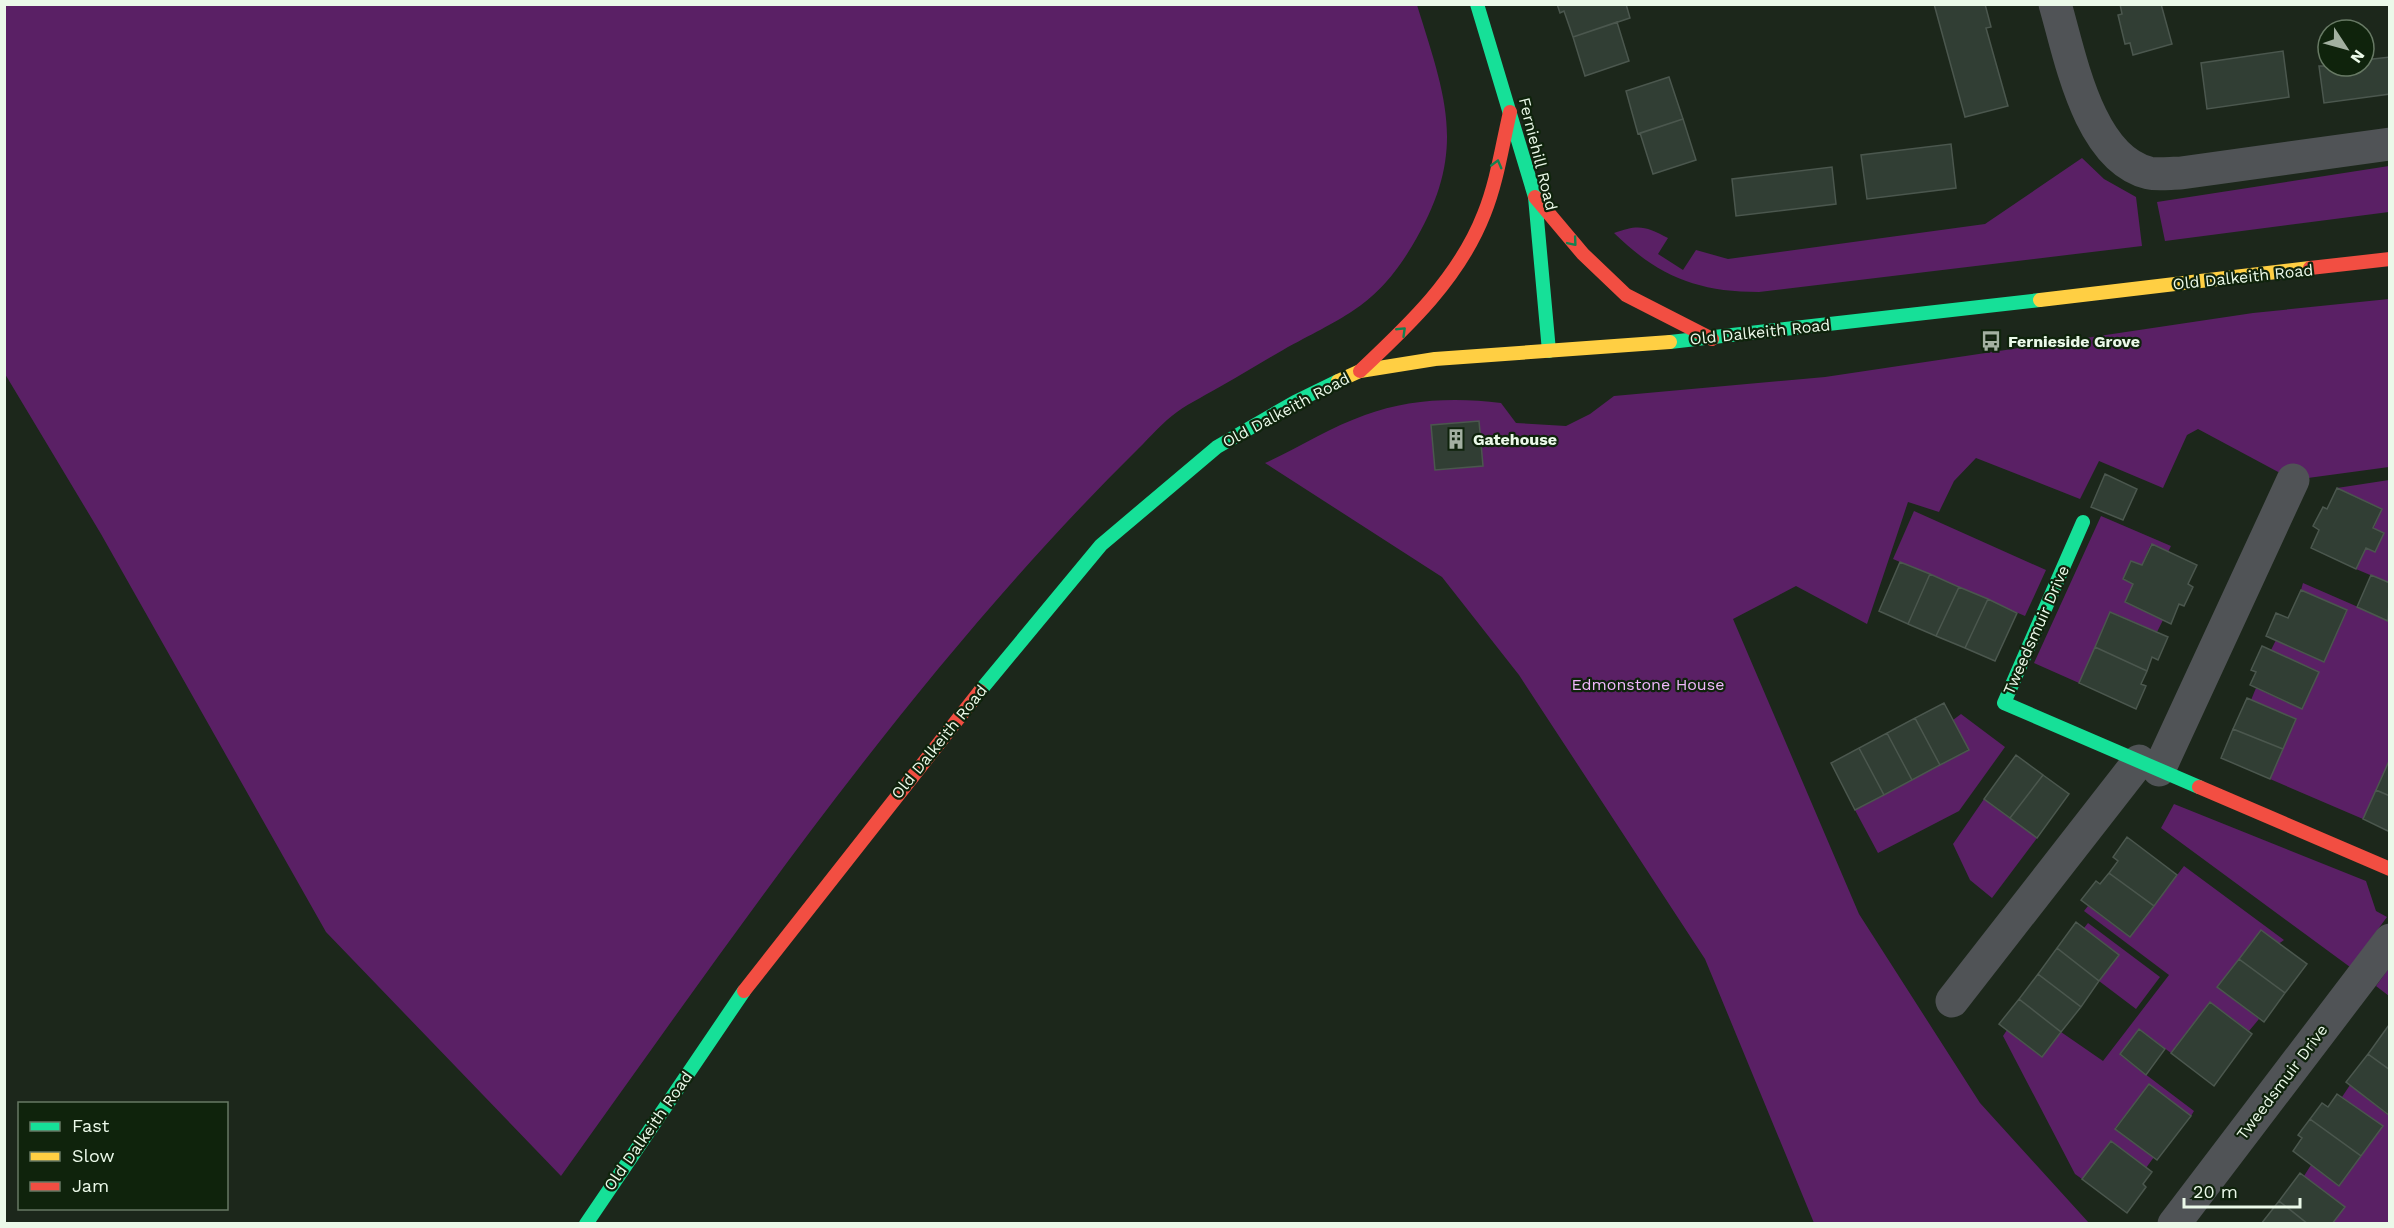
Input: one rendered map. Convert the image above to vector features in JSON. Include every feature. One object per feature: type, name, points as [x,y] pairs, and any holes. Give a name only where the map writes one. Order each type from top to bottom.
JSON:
[{"type":"main road","name":"Ferniehill Road","points":[[1477,4],[1511,110],[1535,197],[1549,351]]},
{"type":"main road","points":[[1360,371],[1413,320],[1454,272],[1483,215],[1511,110]]},
{"type":"main road","points":[[1535,197],[1583,254],[1626,296],[1712,339]]},
{"type":"main road","name":"Old Dalkeith Road","points":[[586,1224],[763,964],[1020,641],[1101,545],[1217,447],[1295,402],[1360,371],[1435,359],[1712,339],[2390,259]]},
{"type":"main road","name":"Tweedsmuir Drive","points":[[2083,522],[2004,703],[2390,869]]},
{"type":"street","points":[[2055,4],[2085,105],[2103,138],[2122,159],[2148,173],[2181,173],[2390,144]]},
{"type":"street","points":[[1952,1001],[2149,765],[2293,480]]},
{"type":"street","name":"Tweedsmuir Drive","points":[[2174,1224],[2390,940]]},
{"type":"green space","points":[[4,5],[1417,5],[1437,70],[1443,99],[1447,127],[1446,154],[1441,183],[1430,213],[1412,246],[1385,284],[1356,309],[1340,319],[1172,416],[1057,533],[980,619],[834,800],[764,893],[561,1176],[326,932],[101,534],[5,374]]},
{"type":"green space","points":[[2082,158],[2104,179],[2136,197],[2142,246],[1759,292],[1716,289],[1680,279],[1646,260],[1614,233],[1636,227],[1654,231],[1668,238],[1658,254],[1683,270],[1696,250],[1728,259],[1985,224]]},
{"type":"green space","points":[[2389,166],[2389,212],[2165,241],[2157,202]]},
{"type":"green space","name":"Edmonstone House","points":[[2389,299],[2389,467],[2293,480],[2198,429],[2187,435],[2163,488],[2099,461],[2080,499],[1976,458],[1954,481],[1939,512],[1908,502],[1867,624],[1796,586],[1733,619],[1859,914],[1980,1103],[2089,1223],[1814,1223],[1705,959],[1519,675],[1442,577],[1265,463],[1352,420],[1381,410],[1415,403],[1467,400],[1501,403],[1516,423],[1566,426],[1590,414],[1614,396],[1825,377],[2253,313]]},
{"type":"green space","points":[[2389,480],[2389,583],[2356,569],[2382,509],[2337,488]]},
{"type":"green space","points":[[1914,511],[2046,570],[2025,616],[1893,559]]},
{"type":"green space","points":[[2101,516],[2171,546],[2168,552],[2151,544],[2142,565],[2131,561],[2123,579],[2133,584],[2125,602],[2163,620],[2157,632],[2111,612],[2079,683],[2034,663]]},
{"type":"green space","points":[[2303,583],[2388,620],[2389,618],[2389,761],[2363,819],[2270,779],[2283,749],[2251,700],[2256,688],[2302,709],[2319,672],[2271,650],[2276,640],[2324,661],[2347,611],[2301,590]]},
{"type":"green space","points":[[1961,714],[2005,747],[1959,811],[1878,853],[1855,810],[1968,750],[1953,720]]},
{"type":"green space","points":[[1984,799],[2037,838],[1992,898],[1970,880],[1953,844]]},
{"type":"green space","points":[[2174,804],[2366,881],[2376,911],[2387,917],[2350,967],[2161,828]]},
{"type":"green space","points":[[2184,866],[2284,940],[2218,987],[2259,1019],[2249,1031],[2210,1002],[2171,1053],[2139,1029],[2120,1055],[2194,1111],[2191,1116],[2149,1085],[2115,1128],[2154,1157],[2146,1168],[2111,1142],[2082,1179],[2075,1174],[2003,1036],[2007,1030],[2042,1057],[2061,1032],[2103,1061],[2169,975],[2084,911],[2088,906],[2130,937]]},
{"type":"green space","points":[[2088,923],[2160,977],[2136,1009],[2099,981],[2119,955],[2084,928]]},
{"type":"green space","points":[[2389,968],[2389,996],[2376,986]]},
{"type":"green space","points":[[2350,1085],[2389,1116],[2389,1223],[2332,1223],[2304,1176],[2311,1165],[2339,1186],[2382,1127],[2342,1097]]},
{"type":"building","points":[[1557,4],[1626,4],[1630,18],[1573,37],[1564,11],[1560,13]]},
{"type":"building","points":[[1934,4],[1985,4],[1991,27],[1986,28],[2008,106],[1965,117]]},
{"type":"building","points":[[2120,4],[2161,4],[2172,44],[2133,55],[2130,43],[2125,44],[2118,15],[2122,14]]},
{"type":"building","points":[[1617,22],[1629,61],[1585,76],[1573,37]]},
{"type":"building","points":[[2283,51],[2289,97],[2207,109],[2201,63]]},
{"type":"building","points":[[2390,57],[2390,94],[2324,103],[2321,78],[2376,78],[2376,59]]},
{"type":"building","points":[[1669,77],[1683,119],[1638,134],[1626,91]]},
{"type":"building","points":[[1683,119],[1696,160],[1653,174],[1640,133]]},
{"type":"building","points":[[1951,144],[1956,188],[1867,199],[1861,155]]},
{"type":"building","points":[[1832,167],[1836,204],[1736,216],[1732,179]]},
{"type":"building","name":"Gatehouse","points":[[1479,421],[1483,466],[1435,470],[1431,425]]},
{"type":"building","points":[[2105,474],[2137,489],[2123,520],[2091,507]]},
{"type":"building","points":[[2337,488],[2382,509],[2373,528],[2384,533],[2375,552],[2366,548],[2356,569],[2311,548],[2319,530],[2313,526],[2323,507],[2327,509]]},
{"type":"building","points":[[2152,544],[2197,565],[2188,584],[2193,587],[2184,606],[2179,604],[2171,624],[2125,602],[2133,584],[2123,579],[2131,561],[2142,565]]},
{"type":"building","points":[[1900,562],[1930,574],[1908,624],[1879,611]]},
{"type":"building","points":[[1930,574],[1959,587],[1936,636],[1908,624]]},
{"type":"building","points":[[2371,575],[2390,583],[2388,621],[2357,607]]},
{"type":"building","points":[[1959,587],[1988,599],[1965,648],[1936,636]]},
{"type":"building","points":[[2301,590],[2347,610],[2324,662],[2266,636],[2276,613],[2288,618]]},
{"type":"building","points":[[1988,599],[2017,613],[1995,661],[1965,648]]},
{"type":"building","points":[[2110,612],[2168,637],[2158,660],[2152,657],[2147,671],[2095,647]]},
{"type":"building","points":[[2262,646],[2319,672],[2302,709],[2250,685],[2256,672],[2251,670]]},
{"type":"building","points":[[2095,647],[2147,671],[2141,684],[2146,686],[2136,709],[2079,683]]},
{"type":"building","points":[[2247,698],[2296,719],[2283,749],[2233,729]]},
{"type":"building","points":[[1944,703],[1969,750],[1940,765],[1915,718]]},
{"type":"building","points":[[1915,718],[1940,765],[1912,780],[1887,733]]},
{"type":"building","points":[[2233,729],[2283,749],[2270,779],[2221,758]]},
{"type":"building","points":[[1887,733],[1912,780],[1884,795],[1859,748]]},
{"type":"building","points":[[1859,748],[1884,795],[1855,810],[1831,763]]},
{"type":"building","points":[[2016,755],[2043,775],[2010,818],[1984,799]]},
{"type":"building","points":[[2390,761],[2390,796],[2376,790]]},
{"type":"building","points":[[2043,775],[2069,794],[2037,838],[2010,818]]},
{"type":"building","points":[[2376,790],[2390,796],[2390,832],[2363,819]]},
{"type":"building","points":[[2127,837],[2177,875],[2154,906],[2109,873],[2118,861],[2113,857]]},
{"type":"building","points":[[2109,873],[2154,906],[2130,937],[2081,900],[2096,881],[2100,884]]},
{"type":"building","points":[[2076,922],[2119,955],[2099,981],[2057,948]]},
{"type":"building","points":[[2261,930],[2307,964],[2285,993],[2239,959]]},
{"type":"building","points":[[2057,948],[2099,981],[2081,1007],[2038,974]]},
{"type":"building","points":[[2239,959],[2285,993],[2264,1022],[2217,987]]},
{"type":"building","points":[[2038,974],[2081,1007],[2061,1032],[2019,999]]},
{"type":"building","points":[[2019,999],[2061,1032],[2042,1057],[1999,1024]]},
{"type":"building","points":[[2210,1002],[2252,1034],[2214,1086],[2171,1053]]},
{"type":"building","points":[[2390,1026],[2390,1070],[2368,1054]]},
{"type":"building","points":[[2139,1029],[2165,1049],[2146,1075],[2120,1054]]},
{"type":"building","points":[[2368,1054],[2390,1070],[2390,1116],[2346,1082]]},
{"type":"building","points":[[2149,1084],[2191,1116],[2157,1160],[2115,1129]]},
{"type":"building","points":[[2337,1094],[2383,1126],[2361,1156],[2310,1119],[2322,1103],[2328,1107]]},
{"type":"building","points":[[2310,1119],[2361,1156],[2339,1186],[2293,1151],[2302,1138],[2298,1135]]},
{"type":"building","points":[[2111,1141],[2152,1172],[2143,1184],[2146,1187],[2127,1213],[2082,1179]]},
{"type":"building","points":[[2300,1173],[2345,1207],[2332,1224],[2308,1224],[2279,1201]]},
{"type":"building","points":[[2279,1201],[2308,1224],[2261,1224]]},
{"type":"traffic: fast","points":[[1477,4],[1535,197],[1549,351]]},
{"type":"traffic: fast","points":[[1670,342],[2040,300]]},
{"type":"traffic: fast","points":[[980,691],[1101,545],[1217,447],[1295,402],[1338,381]]},
{"type":"traffic: fast","points":[[2083,522],[2004,703],[2199,787]]},
{"type":"traffic: fast","points":[[586,1224],[744,991]]},
{"type":"traffic: slow","points":[[2040,300],[2310,268]]},
{"type":"traffic: slow","points":[[1338,381],[1360,371],[1435,359],[1670,342]]},
{"type":"traffic: jam","points":[[1360,371],[1431,299],[1447,280],[1474,237],[1489,202],[1510,112]]},
{"type":"traffic: jam","points":[[1535,197],[1583,254],[1626,295],[1712,339]]},
{"type":"traffic: jam","points":[[2310,268],[2390,259]]},
{"type":"traffic: jam","points":[[744,991],[980,691]]},
{"type":"traffic: jam","points":[[2199,787],[2390,869]]},
{"type":"place","name":"Fernieside Grove","points":[[1991,341]]},
{"type":"place","name":"Gatehouse","points":[[1456,439]]}]
